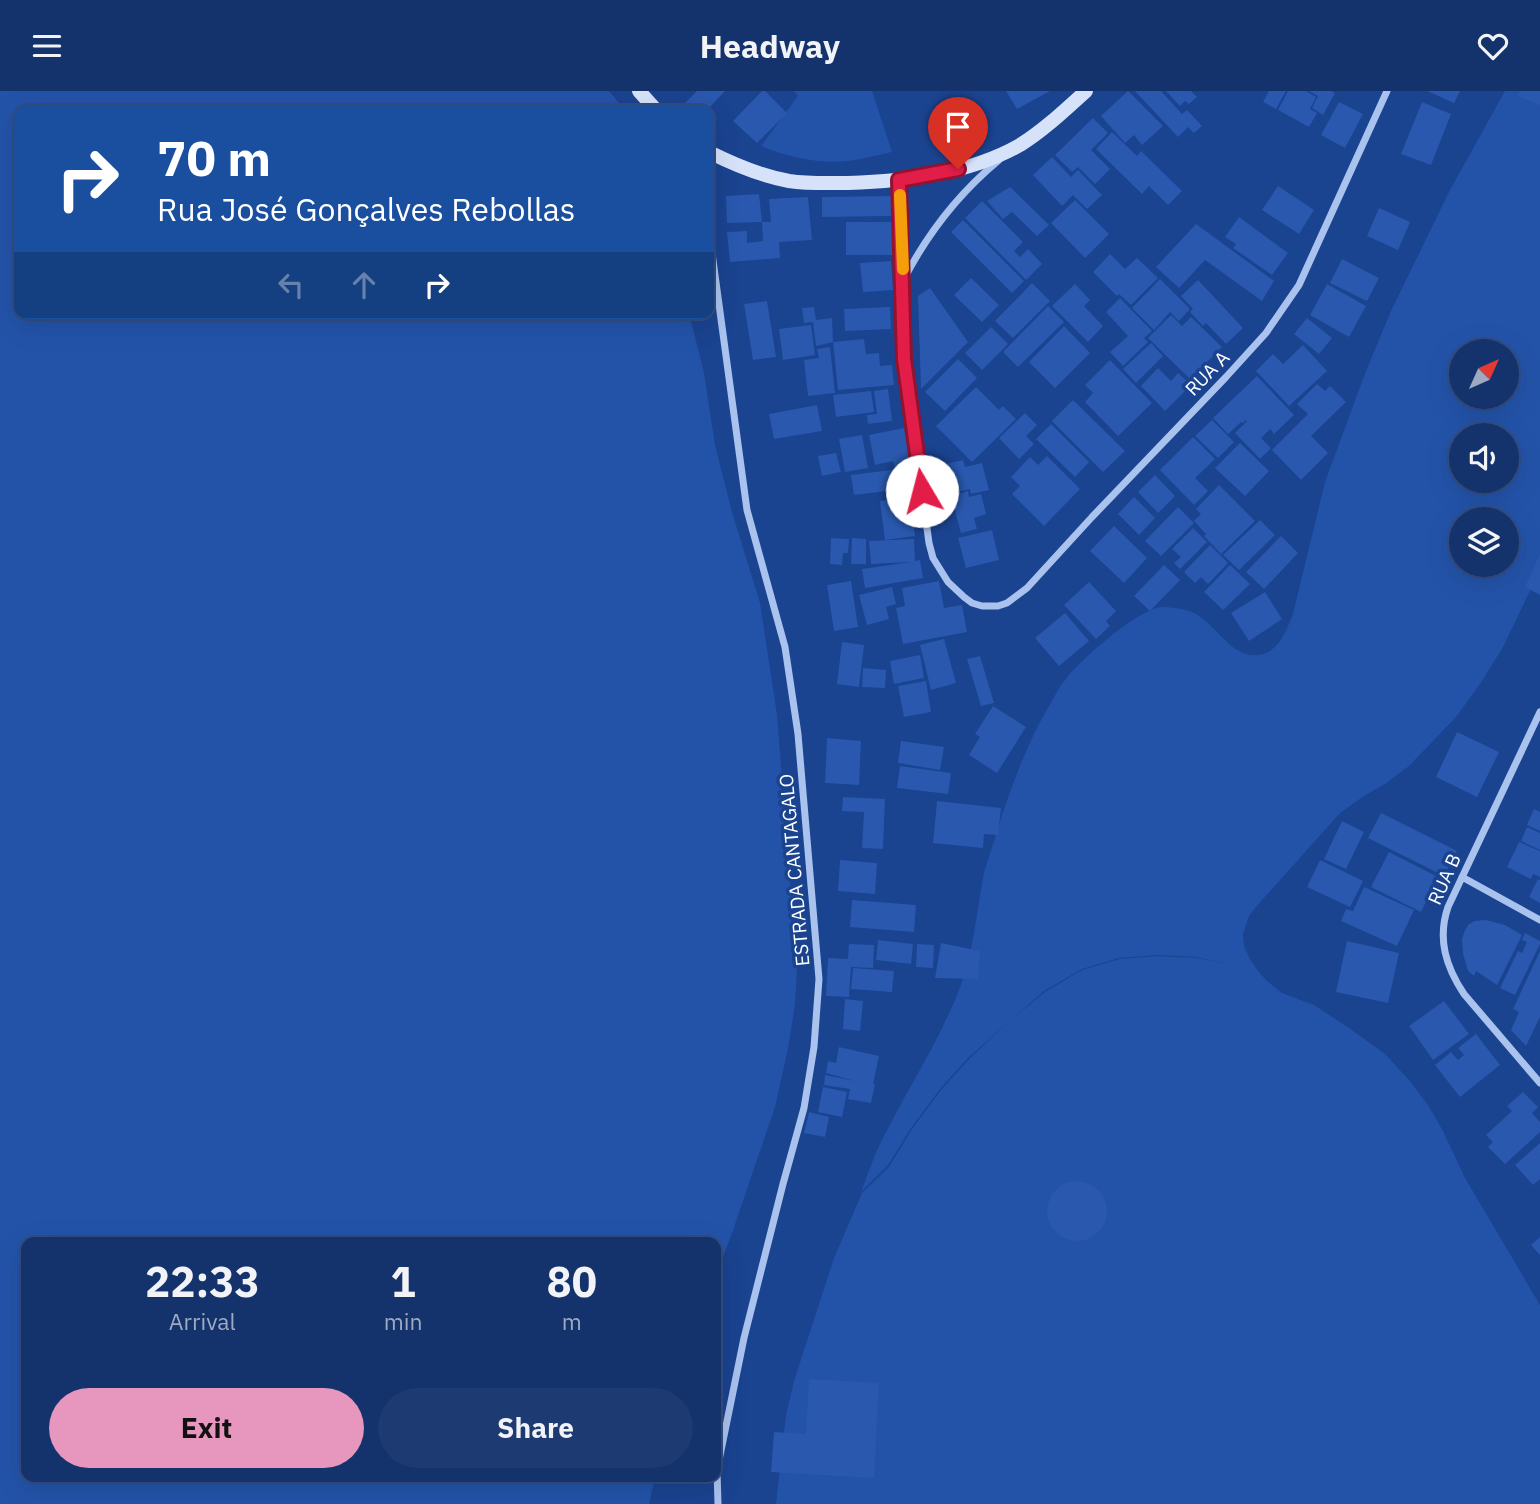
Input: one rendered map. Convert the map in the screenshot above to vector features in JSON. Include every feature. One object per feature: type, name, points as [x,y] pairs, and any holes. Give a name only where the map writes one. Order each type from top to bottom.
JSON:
[{"type":"street","points":[[639,91],[652,105]]},
{"type":"street","points":[[903,282],[926,241],[966,189],[984,172],[1054,121],[1086,91]]},
{"type":"street","name":"RUA A","points":[[903,282],[904,359],[933,558],[948,582],[972,603],[998,606],[1015,598],[1027,588],[1266,333],[1299,285],[1387,91]]},
{"type":"street","points":[[714,155],[740,168],[791,181],[837,183],[899,180],[958,169],[1019,145]]},
{"type":"street","points":[[899,180],[903,282]]},
{"type":"street","name":"ESTRADA CANTAGALO","points":[[714,268],[747,510],[785,646],[798,734],[819,979],[814,1047],[804,1108],[744,1338],[721,1450]]},
{"type":"street","name":"RUA B","points":[[1540,712],[1461,877],[1445,916],[1443,943],[1448,966],[1464,994],[1540,1083]]},
{"type":"street","points":[[1461,877],[1540,920]]},
{"type":"street","name":"ESTRADA CANTAGALO","points":[[717,1482],[718,1504]]},
{"type":"shaded area","points":[[0,91],[609,91],[621,105],[14,105],[14,319],[690,319],[704,373],[715,445],[760,603],[777,715],[797,969],[788,1049],[775,1107],[721,1262],[721,1237],[21,1237],[21,1482],[654,1482],[649,1504],[0,1504]]},
{"type":"shaded area","points":[[794,91],[872,91],[892,152],[848,161],[826,161],[793,156],[761,146],[798,96]]},
{"type":"shaded area","points":[[1505,91],[1540,91],[1540,570],[1503,647],[1456,717],[1409,766],[1340,813],[1255,908],[1243,934],[1244,946],[1250,959],[1267,981],[1282,993],[1314,1005],[1349,1028],[1385,1054],[1409,1080],[1428,1105],[1465,1178],[1540,1305],[1540,1504],[776,1504],[786,1415],[794,1381],[834,1258],[862,1193],[889,1167],[912,1129],[941,1090],[970,1058],[1010,1021],[1045,992],[1082,970],[1120,959],[1157,956],[1197,958],[1233,965],[1196,957],[1157,955],[1119,958],[1082,969],[1044,991],[969,1057],[940,1089],[911,1128],[888,1165],[861,1192],[880,1144],[935,1042],[962,982],[984,873],[1003,812],[1028,747],[1058,690],[1073,670],[1111,636],[1139,616],[1162,607],[1194,613],[1243,653],[1263,654],[1274,648],[1293,614],[1325,482],[1391,311],[1450,190]]},
{"type":"building","points":[[697,91],[725,91],[712,105],[683,105]]},
{"type":"building","points":[[762,91],[787,113],[757,143],[733,121]]},
{"type":"building","points":[[1006,91],[1050,91],[1017,109]]},
{"type":"building","points":[[1128,91],[1163,126],[1142,145],[1134,135],[1125,143],[1101,116]]},
{"type":"building","points":[[1135,91],[1161,91],[1182,114],[1187,110],[1202,126],[1194,133],[1188,127],[1178,137]]},
{"type":"building","points":[[1166,91],[1191,91],[1197,97],[1189,104],[1185,101],[1180,106]]},
{"type":"building","points":[[1269,91],[1286,91],[1276,109],[1263,102]]},
{"type":"building","points":[[1288,91],[1306,91],[1316,97],[1310,109],[1317,113],[1309,127],[1278,110]]},
{"type":"building","points":[[1309,91],[1335,93],[1323,115],[1312,108],[1318,96]]},
{"type":"building","points":[[1427,91],[1460,91],[1454,103]]},
{"type":"building","points":[[1520,91],[1540,91],[1540,105],[1518,96]]},
{"type":"building","points":[[1339,102],[1363,114],[1345,148],[1321,135]]},
{"type":"building","points":[[1422,102],[1451,114],[1431,165],[1401,154]]},
{"type":"building","points":[[1093,118],[1108,133],[1091,150],[1110,169],[1095,184],[1078,167],[1072,172],[1055,155]]},
{"type":"building","points":[[1112,132],[1137,156],[1141,151],[1182,191],[1168,205],[1149,186],[1142,194],[1096,149]]},
{"type":"building","points":[[1052,157],[1071,177],[1078,170],[1102,195],[1087,209],[1073,195],[1062,206],[1033,175]]},
{"type":"building","points":[[1278,186],[1314,210],[1299,234],[1262,210]]},
{"type":"building","points":[[1010,187],[1049,225],[1037,236],[1012,212],[1003,219],[987,201]]},
{"type":"building","points":[[759,194],[762,222],[727,223],[726,196]]},
{"type":"building","points":[[892,196],[892,216],[822,217],[822,197]]},
{"type":"building","points":[[808,197],[812,240],[779,242],[780,258],[730,262],[727,232],[747,231],[747,243],[763,241],[762,222],[771,222],[769,199]]},
{"type":"building","points":[[1075,200],[1109,234],[1085,258],[1051,223]]},
{"type":"building","points":[[982,201],[1023,242],[1014,251],[1020,257],[1028,249],[1042,264],[1026,280],[965,218]]},
{"type":"building","points":[[1379,208],[1410,222],[1398,250],[1367,236]]},
{"type":"building","points":[[1239,217],[1288,253],[1272,275],[1233,248],[1236,244],[1225,237]]},
{"type":"building","points":[[963,220],[1024,281],[1012,293],[951,232]]},
{"type":"building","points":[[846,222],[894,222],[894,255],[846,255]]},
{"type":"building","points":[[1196,224],[1274,281],[1262,301],[1205,260],[1179,288],[1156,267]]},
{"type":"building","points":[[1110,254],[1125,269],[1137,258],[1158,278],[1131,305],[1119,294],[1117,296],[1093,272]]},
{"type":"building","points":[[1342,259],[1379,278],[1367,301],[1330,283]]},
{"type":"building","points":[[891,261],[893,290],[863,292],[860,263]]},
{"type":"building","points":[[971,278],[999,305],[982,322],[954,295]]},
{"type":"building","points":[[1160,279],[1190,309],[1179,321],[1170,312],[1154,330],[1132,308]]},
{"type":"building","points":[[1198,280],[1243,328],[1226,344],[1206,323],[1203,326],[1190,312],[1193,309],[1181,296]]},
{"type":"building","points":[[1032,283],[1050,301],[1013,338],[995,321]]},
{"type":"building","points":[[1075,284],[1090,300],[1084,306],[1103,326],[1088,342],[1052,306]]},
{"type":"building","points":[[1327,284],[1366,306],[1349,337],[1310,315]]},
{"type":"building","points":[[930,288],[968,342],[921,389],[918,296]]},
{"type":"building","points":[[1120,298],[1152,331],[1144,338],[1148,342],[1123,366],[1110,352],[1128,336],[1106,312]]},
{"type":"building","points":[[767,301],[776,357],[753,360],[744,304]]},
{"type":"building","points":[[1048,306],[1064,322],[1018,367],[1003,352]]},
{"type":"building","points":[[814,307],[816,320],[832,318],[833,342],[816,346],[813,322],[804,323],[802,308]]},
{"type":"building","points":[[890,307],[891,329],[845,331],[844,309]]},
{"type":"building","points":[[1171,315],[1182,326],[1191,317],[1222,347],[1190,379],[1148,338]]},
{"type":"building","points":[[1307,318],[1332,338],[1319,354],[1294,334]]},
{"type":"building","points":[[811,325],[815,355],[783,360],[779,329]]},
{"type":"building","points":[[1064,326],[1090,353],[1055,388],[1029,362]]},
{"type":"building","points":[[991,327],[1008,344],[982,370],[965,353]]},
{"type":"building","points":[[864,339],[866,354],[879,353],[880,366],[892,365],[894,385],[838,390],[833,342]]},
{"type":"building","points":[[1151,343],[1163,356],[1136,383],[1123,369]]},
{"type":"building","points":[[1303,345],[1327,371],[1289,406],[1256,371],[1273,354],[1283,364]]},
{"type":"building","points":[[830,347],[835,393],[808,396],[804,360],[819,358],[817,349]]},
{"type":"building","points":[[958,359],[977,378],[945,411],[925,392]]},
{"type":"building","points":[[1110,360],[1152,403],[1118,436],[1085,402],[1093,393],[1085,385]]},
{"type":"building","points":[[1158,368],[1171,381],[1178,373],[1191,385],[1165,411],[1141,386]]},
{"type":"building","points":[[1257,376],[1294,415],[1274,434],[1270,429],[1261,438],[1271,448],[1260,459],[1235,433],[1246,420],[1228,434],[1213,418]]},
{"type":"building","points":[[1317,384],[1325,391],[1330,386],[1346,402],[1311,436],[1328,453],[1301,480],[1272,450],[1308,414],[1297,404]]},
{"type":"building","points":[[976,387],[999,410],[1003,406],[1016,419],[972,462],[936,426]]},
{"type":"building","points":[[888,389],[892,421],[868,424],[867,415],[877,414],[874,391]]},
{"type":"building","points":[[871,391],[874,412],[836,417],[833,395]]},
{"type":"building","points":[[1073,400],[1125,451],[1103,472],[1052,421]]},
{"type":"building","points":[[817,405],[822,431],[774,439],[769,414]]},
{"type":"building","points":[[1025,413],[1037,425],[1026,436],[1034,444],[1019,459],[999,438]]},
{"type":"building","points":[[1212,420],[1234,442],[1218,458],[1195,436]]},
{"type":"building","points":[[1051,424],[1089,462],[1075,477],[1036,439]]},
{"type":"building","points":[[904,428],[911,465],[895,468],[893,461],[875,465],[869,435]]},
{"type":"building","points":[[862,435],[868,468],[845,472],[839,439]]},
{"type":"building","points":[[1193,437],[1215,459],[1195,478],[1208,491],[1194,505],[1160,470]]},
{"type":"building","points":[[1240,443],[1269,471],[1245,496],[1215,468]]},
{"type":"building","points":[[836,453],[841,472],[822,476],[818,456]]},
{"type":"building","points":[[1047,456],[1080,489],[1044,526],[1012,494],[1020,486],[1011,477],[1030,457],[1038,465]]},
{"type":"building","points":[[963,460],[965,467],[982,463],[989,490],[971,494],[970,489],[954,493],[946,464]]},
{"type":"building","points":[[908,468],[911,488],[854,495],[851,475]]},
{"type":"building","points":[[1155,475],[1175,496],[1158,513],[1138,492]]},
{"type":"building","points":[[1219,485],[1255,521],[1221,554],[1194,521],[1201,514],[1196,509]]},
{"type":"building","points":[[968,491],[969,497],[981,494],[986,514],[974,518],[977,529],[961,533],[951,496]]},
{"type":"building","points":[[910,497],[915,536],[885,540],[880,501]]},
{"type":"building","points":[[1134,497],[1155,518],[1139,535],[1118,514]]},
{"type":"building","points":[[1178,507],[1194,523],[1161,556],[1145,541]]},
{"type":"building","points":[[1260,520],[1275,535],[1239,570],[1223,555]]},
{"type":"building","points":[[1114,526],[1147,558],[1124,583],[1090,551]]},
{"type":"building","points":[[1193,528],[1207,542],[1180,569],[1174,563],[1181,557],[1172,549]]},
{"type":"building","points":[[992,530],[999,560],[966,568],[958,538]]},
{"type":"building","points":[[1281,536],[1298,553],[1264,589],[1246,572]]},
{"type":"building","points":[[831,538],[849,539],[848,553],[843,553],[842,565],[830,564]]},
{"type":"building","points":[[852,538],[866,539],[866,564],[851,564]]},
{"type":"building","points":[[914,539],[915,561],[920,560],[923,578],[865,588],[862,569],[911,562],[871,564],[869,541]]},
{"type":"building","points":[[1210,545],[1228,563],[1208,584],[1201,577],[1195,583],[1184,572]]},
{"type":"building","points":[[1540,554],[1540,595],[1525,587]]},
{"type":"building","points":[[1164,565],[1180,580],[1150,611],[1134,596]]},
{"type":"building","points":[[1230,565],[1250,584],[1223,610],[1204,592]]},
{"type":"building","points":[[851,581],[858,627],[834,631],[827,585]]},
{"type":"building","points":[[939,581],[944,608],[962,605],[967,632],[903,644],[896,608],[905,606],[902,588]]},
{"type":"building","points":[[1089,582],[1116,611],[1106,621],[1110,626],[1096,639],[1064,605]]},
{"type":"building","points":[[892,587],[896,604],[886,607],[889,619],[867,625],[859,595]]},
{"type":"building","points":[[1265,592],[1282,619],[1249,641],[1231,613]]},
{"type":"building","points":[[1065,613],[1089,641],[1059,666],[1035,638]]},
{"type":"building","points":[[944,639],[956,683],[931,690],[920,645]]},
{"type":"building","points":[[842,642],[864,645],[859,687],[837,684]]},
{"type":"building","points":[[920,655],[924,678],[894,684],[890,661]]},
{"type":"building","points":[[980,656],[994,703],[981,706],[967,659]]},
{"type":"building","points":[[863,668],[886,670],[885,688],[862,687]]},
{"type":"building","points":[[926,681],[931,712],[904,717],[898,686]]},
{"type":"building","points":[[993,706],[1026,727],[997,773],[969,755],[980,737],[975,734]]},
{"type":"building","points":[[1457,732],[1499,752],[1477,797],[1436,777]]},
{"type":"building","points":[[827,738],[861,741],[859,785],[825,783]]},
{"type":"building","points":[[901,741],[944,747],[940,770],[898,763]]},
{"type":"building","points":[[900,766],[951,773],[948,794],[897,788]]},
{"type":"building","points":[[843,797],[885,799],[883,849],[862,848],[864,812],[842,811]]},
{"type":"building","points":[[937,801],[1001,808],[998,835],[984,834],[983,848],[933,843]]},
{"type":"building","points":[[1534,809],[1540,812],[1540,831],[1527,825]]},
{"type":"building","points":[[1381,813],[1457,851],[1444,876],[1368,838]]},
{"type":"building","points":[[1342,821],[1364,832],[1346,869],[1324,859]]},
{"type":"building","points":[[1527,827],[1540,833],[1540,850],[1521,841]]},
{"type":"building","points":[[1519,842],[1540,851],[1540,877],[1533,874],[1531,879],[1507,867]]},
{"type":"building","points":[[1389,852],[1438,877],[1421,912],[1371,887]]},
{"type":"building","points":[[840,860],[877,863],[875,894],[838,891]]},
{"type":"building","points":[[1320,860],[1363,881],[1350,907],[1307,887]]},
{"type":"building","points":[[1538,879],[1540,880],[1540,903],[1529,897]]},
{"type":"building","points":[[1364,887],[1414,910],[1397,946],[1341,921],[1346,909],[1353,911]]},
{"type":"building","points":[[852,900],[916,905],[914,932],[850,927]]},
{"type":"building","points":[[1486,920],[1505,925],[1522,935],[1497,985],[1476,971],[1474,976],[1468,971],[1463,954],[1462,939],[1469,924]]},
{"type":"building","points":[[1525,933],[1540,941],[1540,944],[1515,995],[1500,988],[1518,951],[1522,953],[1527,942],[1522,940]]},
{"type":"building","points":[[878,940],[913,944],[911,964],[876,960]]},
{"type":"building","points":[[1347,941],[1399,953],[1388,1003],[1336,992]]},
{"type":"building","points":[[941,943],[980,951],[978,979],[935,978]]},
{"type":"building","points":[[849,944],[874,945],[873,968],[851,967],[849,997],[826,996],[828,958],[848,959]]},
{"type":"building","points":[[917,944],[934,945],[933,968],[916,967]]},
{"type":"building","points":[[1540,951],[1540,1017],[1526,1046],[1511,1030],[1519,1012],[1513,1009]]},
{"type":"building","points":[[853,968],[894,971],[892,992],[851,989]]},
{"type":"building","points":[[845,999],[863,1001],[860,1031],[843,1029]]},
{"type":"building","points":[[1444,1001],[1469,1034],[1433,1060],[1409,1026]]},
{"type":"building","points":[[1476,1034],[1500,1065],[1460,1097],[1435,1065],[1451,1052],[1458,1060],[1464,1055],[1458,1048]]},
{"type":"building","points":[[839,1047],[879,1056],[871,1103],[848,1099],[850,1089],[824,1085],[825,1075],[855,1081],[826,1073],[828,1061],[836,1063]]},
{"type":"building","points":[[823,1087],[847,1092],[842,1117],[818,1112]]},
{"type":"building","points":[[1523,1092],[1538,1107],[1532,1113],[1540,1122],[1540,1132],[1505,1164],[1488,1147],[1493,1142],[1486,1135],[1512,1111],[1507,1106]]},
{"type":"building","points":[[809,1112],[829,1117],[825,1137],[804,1133]]},
{"type":"building","points":[[1540,1143],[1540,1179],[1533,1185],[1515,1165]]},
{"type":"building","points":[[1077,1181],[1098,1190],[1107,1211],[1098,1232],[1077,1241],[1056,1232],[1047,1211],[1056,1190]]},
{"type":"building","points":[[1540,1237],[1540,1255],[1531,1245]]},
{"type":"building","points":[[809,1379],[879,1383],[874,1478],[771,1472],[774,1432],[806,1434]]},
{"type":"slow traffic","points":[[900,195],[903,269]]},
{"type":"route","points":[[922,491],[904,359],[899,180],[958,169]]}]
